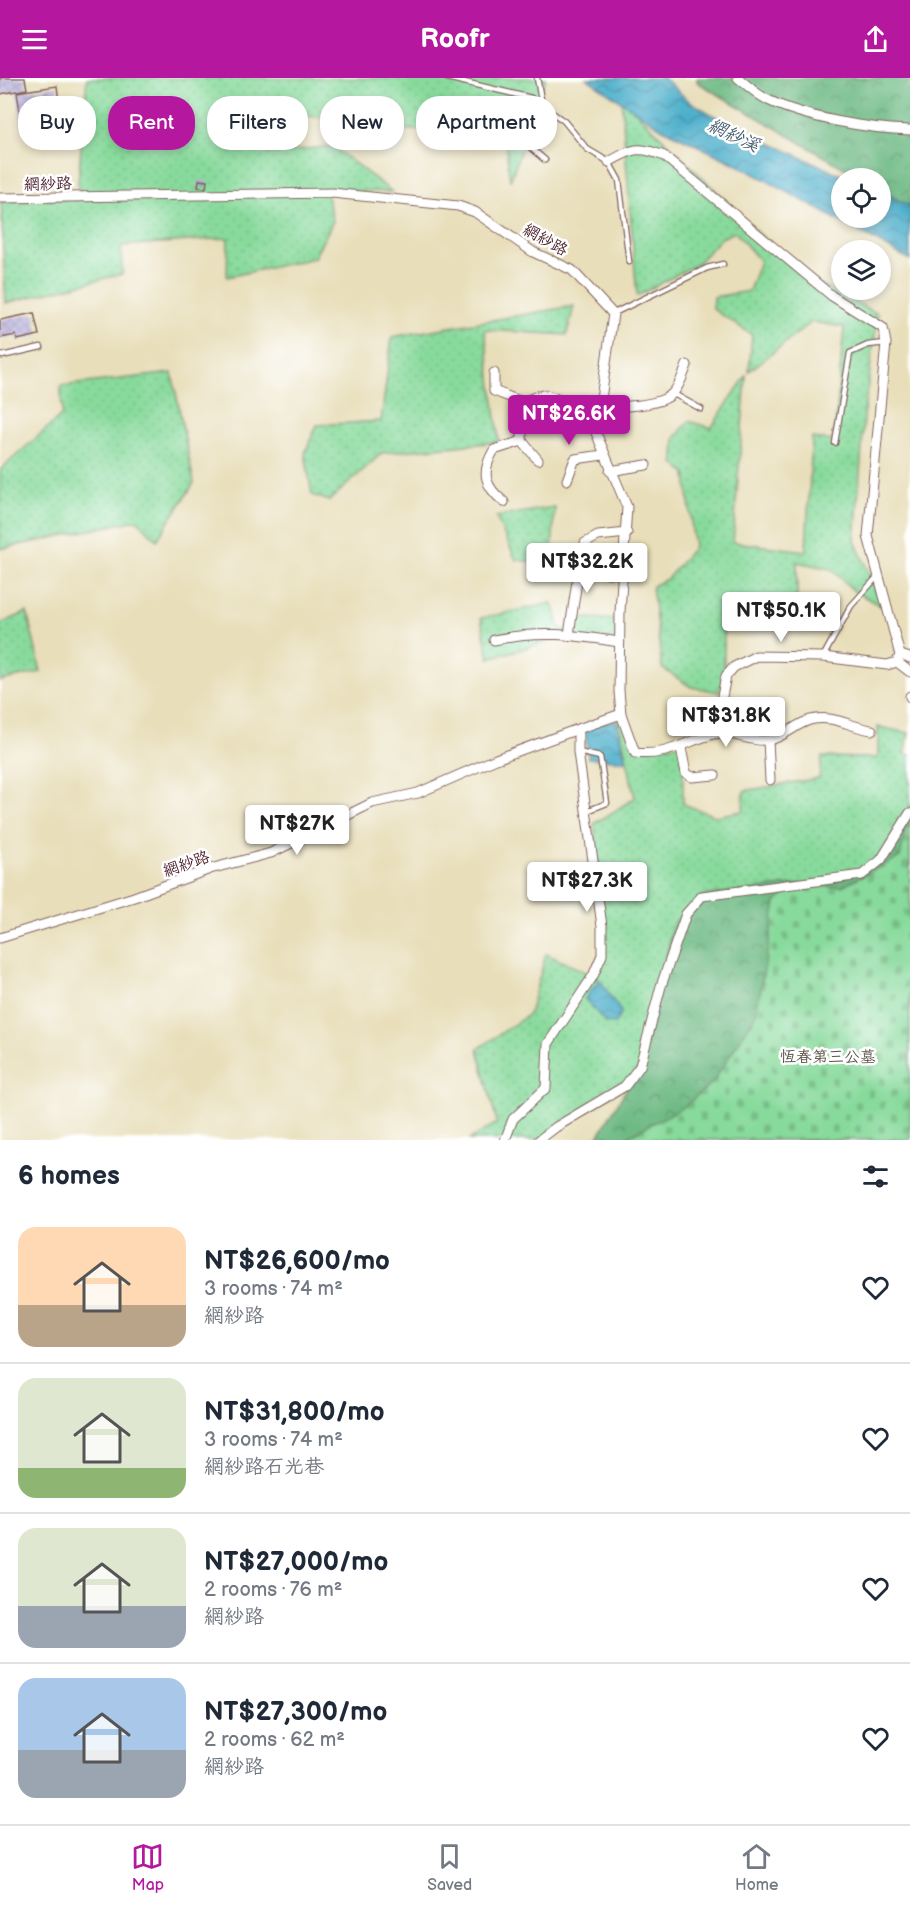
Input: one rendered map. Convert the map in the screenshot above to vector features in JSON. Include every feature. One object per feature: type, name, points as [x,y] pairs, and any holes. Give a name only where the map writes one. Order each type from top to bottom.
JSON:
[{"type":"street","points":[[738,78],[768,100],[819,116],[874,129],[910,130]]},
{"type":"street","points":[[609,162],[633,148],[649,149],[664,156],[832,296],[883,328],[886,343],[868,536],[902,658],[910,672]]},
{"type":"street","name":"網紗路","points":[[0,198],[332,193],[458,206],[475,212],[532,252],[572,270],[613,314]]},
{"type":"street","points":[[613,314],[600,406],[594,428],[603,455],[627,507],[619,642],[621,714],[634,753],[648,755],[681,748],[715,733],[768,740],[808,721],[820,718],[835,718],[853,728],[873,730]]},
{"type":"street","points":[[494,373],[494,391],[522,402],[544,395],[558,398],[563,402],[600,406],[651,403],[663,400],[672,393],[687,365]]},
{"type":"street","points":[[522,402],[522,441],[538,459]]},
{"type":"street","points":[[504,502],[491,492],[485,476],[488,462],[494,450],[522,441]]},
{"type":"street","points":[[567,480],[575,459],[603,455]]},
{"type":"street","points":[[610,471],[646,465]]},
{"type":"street","points":[[585,543],[598,536],[627,533]]},
{"type":"street","points":[[569,635],[578,574],[583,571],[624,574]]},
{"type":"street","points":[[495,640],[528,633],[569,635],[619,642]]},
{"type":"street","points":[[715,733],[726,676],[734,667],[756,656],[823,657],[887,665],[902,658]]},
{"type":"street","name":"網紗路","points":[[0,938],[134,897],[210,869],[271,853],[372,803],[418,793],[496,759],[621,714]]},
{"type":"street","points":[[505,1140],[513,1119],[546,1088],[548,1044],[593,976],[602,955],[602,926],[586,811],[578,729]]},
{"type":"street","points":[[768,740],[770,780]]},
{"type":"street","points":[[681,748],[686,772],[692,777],[715,775]]},
{"type":"street","points":[[539,1140],[556,1127],[625,1086],[640,1066],[662,986],[686,914],[702,896],[862,875],[881,860],[910,813]]},
{"type":"lane","points":[[447,78],[523,96]]},
{"type":"lane","points":[[537,78],[540,96]]},
{"type":"lane","points":[[557,116],[587,149],[609,162],[619,180],[629,262]]},
{"type":"lane","points":[[533,150],[545,160]]},
{"type":"lane","points":[[613,314],[706,268],[723,264]]},
{"type":"lane","points":[[835,443],[850,353],[868,345],[886,343]]},
{"type":"lane","points":[[0,354],[2,356],[41,347]]},
{"type":"lane","points":[[672,393],[701,409]]},
{"type":"lane","points":[[823,657],[851,606],[879,574]]},
{"type":"lane","points":[[579,752],[600,757],[607,803],[586,811]]},
{"type":"green space","points":[[87,78],[546,78],[540,96],[416,96],[416,130],[404,129],[404,96],[320,96],[320,118],[308,116],[308,96],[207,96],[207,150],[269,150],[268,154],[320,148],[320,150],[337,150],[392,192],[326,190],[333,221],[314,258],[227,277],[228,238],[121,246],[122,274],[6,303],[1,202],[80,198],[78,183],[81,150],[96,150],[96,96],[85,96]]},
{"type":"green space","points":[[697,78],[910,78],[910,207],[891,196],[891,168],[844,168],[697,82]]},
{"type":"green space","points":[[621,97],[800,274],[831,290],[831,300],[851,300],[878,314],[865,405],[855,541],[884,608],[854,591],[831,569],[797,562],[797,621],[724,626],[724,675],[719,692],[691,687],[662,668],[652,586],[667,579],[694,547],[686,474],[674,463],[675,438],[689,421],[711,428],[746,376],[733,542],[806,551],[812,438],[834,441],[844,327],[812,322],[749,371],[752,335],[713,309],[714,297],[749,291],[760,261],[735,232],[721,238],[697,264],[637,296]]},
{"type":"green space","points":[[506,150],[521,150],[510,181]]},
{"type":"green space","points":[[574,306],[567,335],[485,330],[499,442],[382,453],[329,501],[312,495],[305,453],[317,425],[381,421],[392,337]]},
{"type":"green space","points":[[172,373],[194,483],[157,540],[137,520],[0,549],[0,470],[62,415],[61,386]]},
{"type":"green space","points":[[555,507],[552,550],[578,554],[577,565],[516,560],[496,517]]},
{"type":"green space","points":[[553,603],[560,629],[575,629],[572,617],[620,620],[617,639],[562,638],[489,658],[481,618]]},
{"type":"green space","points":[[27,612],[41,672],[0,681],[0,624]]},
{"type":"green space","points":[[623,707],[636,749],[683,744],[683,804],[715,816],[743,811],[744,791],[819,778],[822,757],[878,758],[878,727],[909,733],[905,754],[910,755],[910,814],[881,860],[842,879],[640,1066],[625,1086],[544,1140],[469,1140],[497,1123],[478,1049],[529,1014],[546,954],[590,974],[601,953],[604,924],[594,824],[635,798],[616,710]]},
{"type":"green space","name":"恆春第三公墓","points":[[910,813],[910,1140],[596,1140],[640,1066],[674,923],[702,896],[842,879],[881,860]]},
{"type":"green space","name":"恆春第三公墓","points":[[910,827],[910,1140],[621,1140],[684,1107],[713,1082],[756,1015],[776,902],[795,887],[842,886],[900,857],[906,828]]},
{"type":"water","name":"網紗溪","points":[[586,78],[664,78],[689,101],[730,125],[831,170],[831,216],[742,167],[663,129]]},
{"type":"water","points":[[891,197],[910,206],[910,260],[891,249],[891,240],[874,240],[852,228],[891,228]]},
{"type":"water","points":[[616,720],[626,761],[588,758],[585,727]]},
{"type":"water","points":[[599,979],[621,1012],[615,1024],[606,1023],[585,999]]},
{"type":"building","points":[[0,78],[25,78],[27,89],[0,94]]},
{"type":"building","points":[[57,86],[58,96],[18,96],[18,99],[17,92]]},
{"type":"building","points":[[199,180],[207,181],[206,188],[198,187]]},
{"type":"building","points":[[34,313],[39,335],[17,340],[16,335],[0,338],[0,320]]}]
